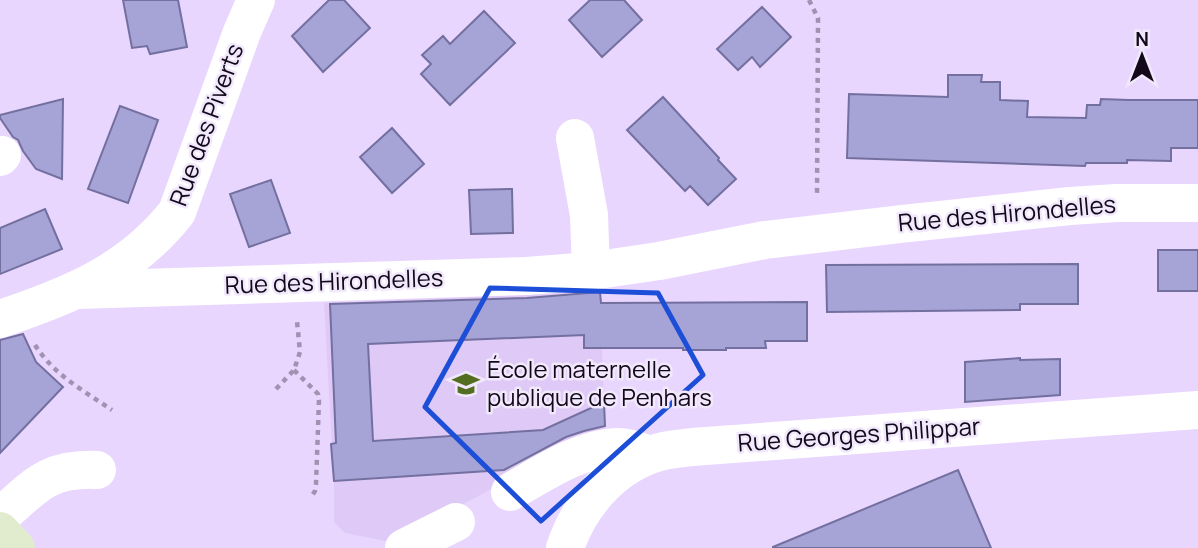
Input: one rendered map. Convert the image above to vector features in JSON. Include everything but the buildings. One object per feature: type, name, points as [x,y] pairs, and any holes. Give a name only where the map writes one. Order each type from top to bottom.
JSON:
[{"type":"street","name":"Rue des Piverts","points":[[12,315],[77,290],[121,266],[164,228],[177,212],[256,0]]},
{"type":"street","points":[[575,138],[589,215],[591,271]]},
{"type":"street","name":"Rue des Hirondelles","points":[[77,290],[526,276],[591,271],[817,233],[1069,206],[1198,202]]},
{"type":"street","name":"Rue Georges Philippar","points":[[565,548],[578,519],[618,472],[663,451],[1198,410]]},
{"type":"street","points":[[510,492],[563,463],[602,450],[619,447],[650,455]]},
{"type":"street","points":[[0,517],[37,484],[56,473],[97,470]]},
{"type":"street","points":[[404,548],[456,523]]},
{"type":"street","points":[[0,531],[16,548]]},
{"type":"path","points":[[809,0],[818,19],[817,233]]},
{"type":"path","points":[[276,388],[294,370],[300,352],[297,314]]},
{"type":"path","points":[[12,315],[43,358],[69,381],[112,410]]},
{"type":"path","points":[[294,370],[318,394],[319,400],[316,484],[311,497]]},
{"type":"highlighted area","points":[[490,288],[658,293],[703,375],[541,521],[425,407]]},
{"type":"shaded area","name":"École maternelle publique de Penhars","points":[[600,292],[605,433],[545,460],[408,534],[385,541],[345,533],[334,522],[324,303]]},
{"type":"place","name":"École maternelle publique de Penhars","points":[[466,384]]}]
